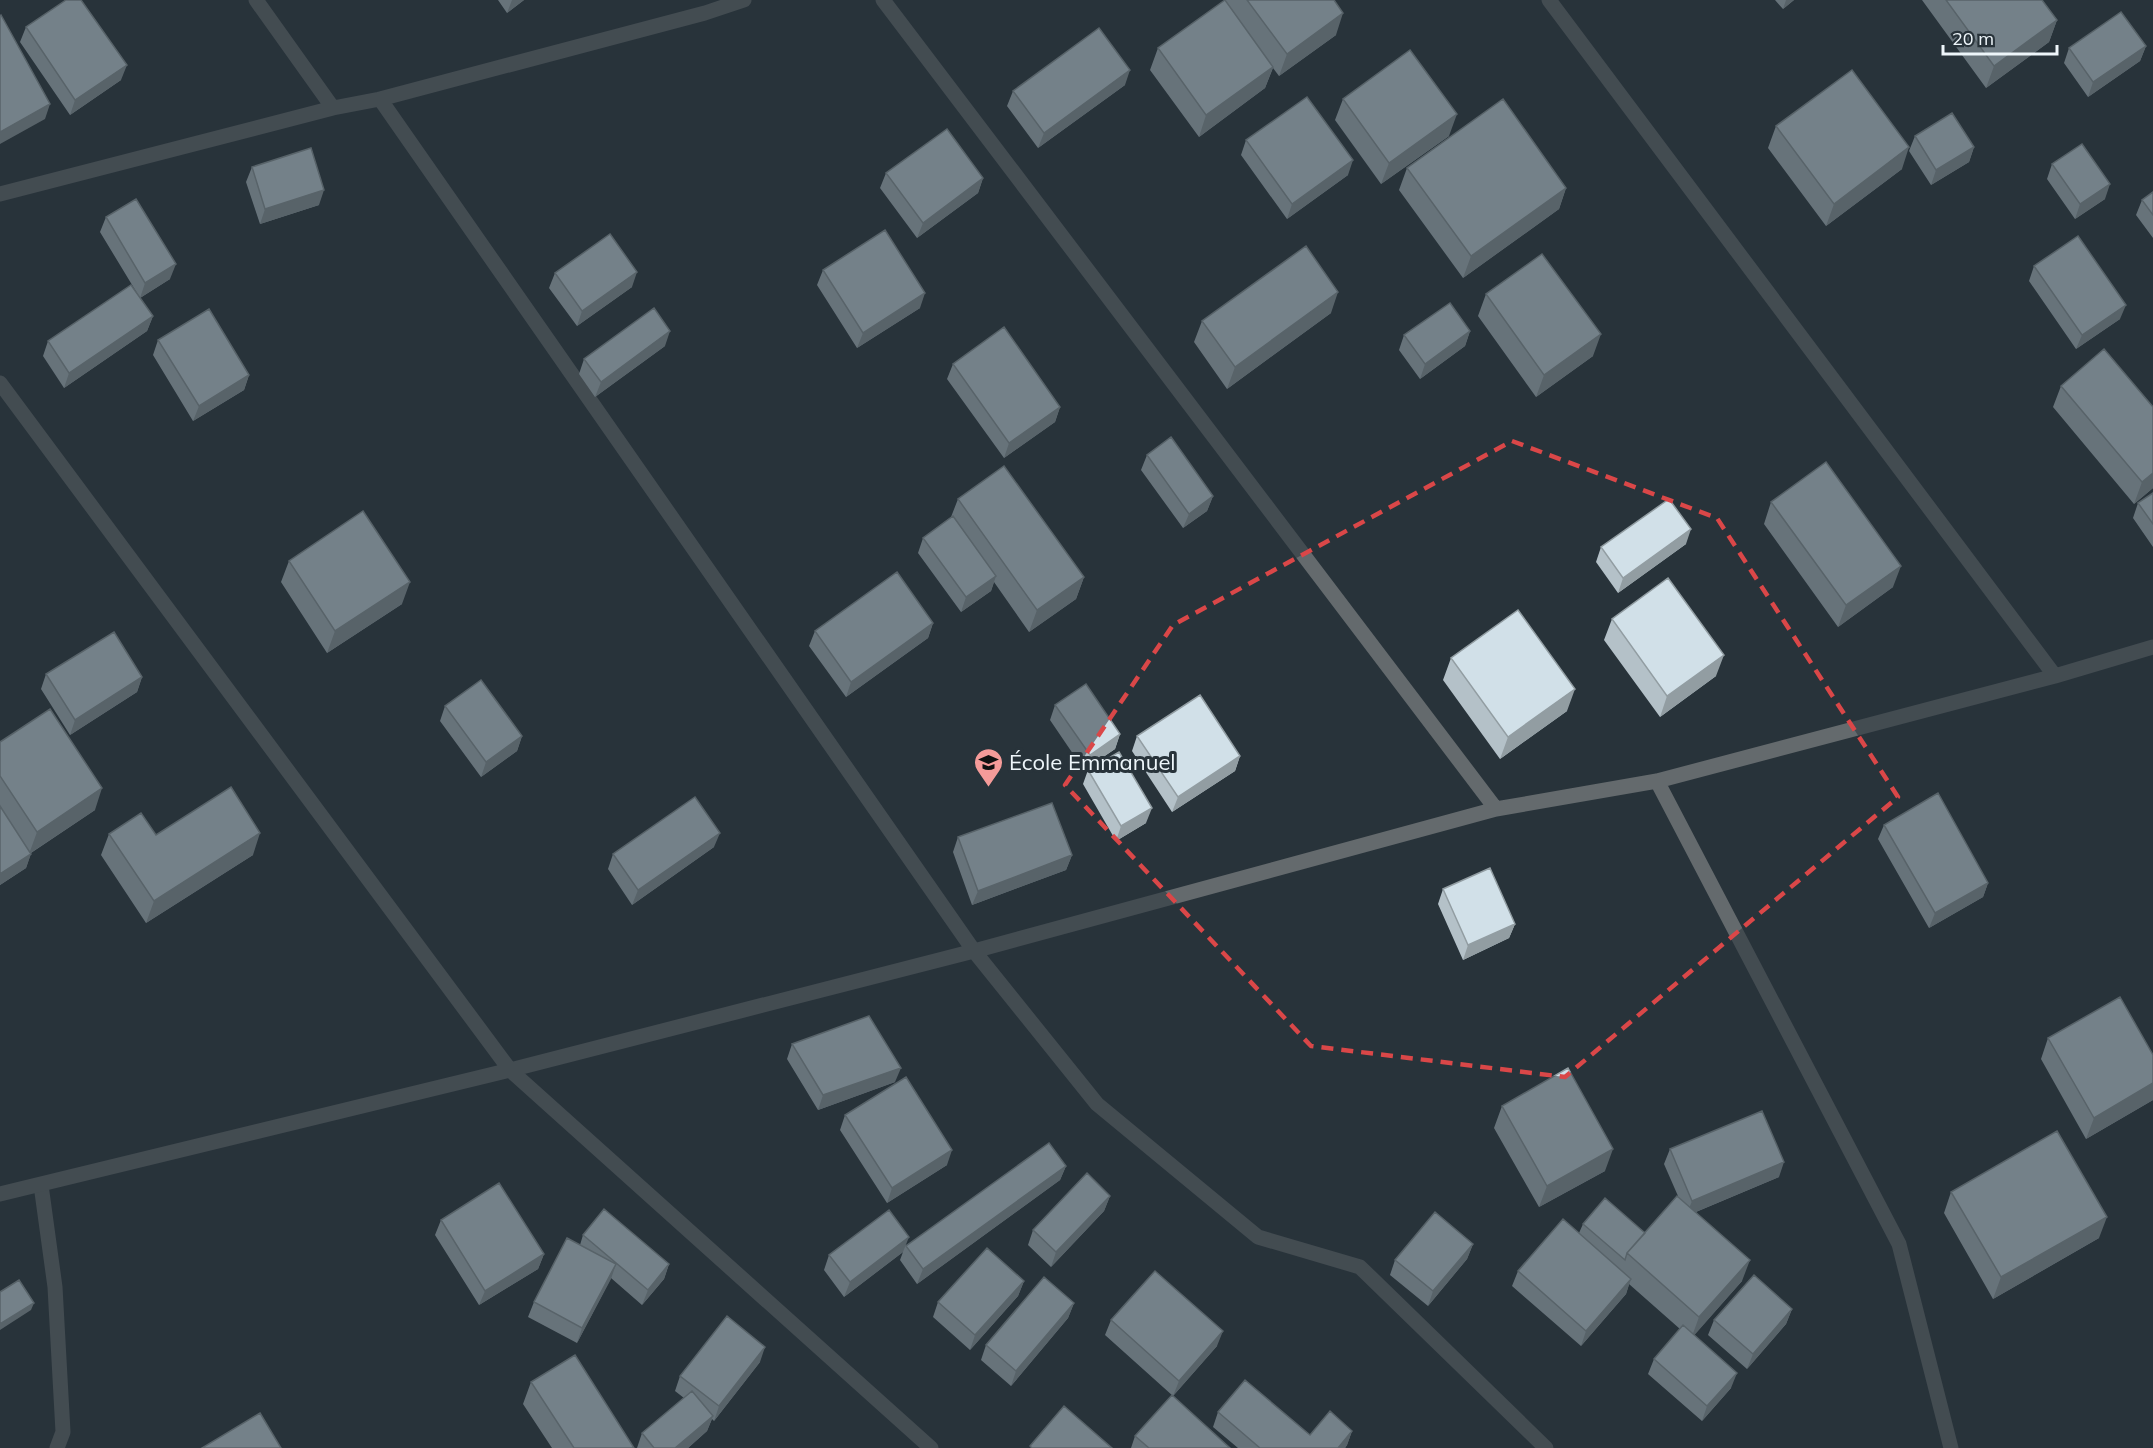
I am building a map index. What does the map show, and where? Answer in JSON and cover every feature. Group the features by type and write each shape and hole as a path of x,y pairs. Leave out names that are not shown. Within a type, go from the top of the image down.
{"street":[{"path":"256,0 333,108"},
{"path":"0,194 333,108 380,99 705,13 744,0"},
{"path":"883,0 1496,809"},
{"path":"1549,0 2055,676"},
{"path":"380,99 974,951 1097,1104 1258,1237 1360,1267 1546,1448"},
{"path":"0,383 510,1070 931,1448"},
{"path":"0,1194 510,1070 974,951 1496,809 1658,781 2055,676 2153,647"},
{"path":"1658,781 1899,1244 1951,1448"},
{"path":"41,1185 55,1287 63,1432 57,1448"}],"highlighted area":[{"path":"1512,441 1717,518 1898,797 1565,1077 1311,1046 1065,785 1173,625"}],"building":[{"path":"66,0 81,0 127,65 75,100 26,27"},
{"path":"1225,0 1273,67 1206,115 1158,48"},
{"path":"1247,0 1334,0 1343,13 1287,54"},
{"path":"1946,0 2042,0 2057,20 1994,66"},
{"path":"2121,12 2146,46 2093,82 2069,48"},
{"path":"0,16 50,104 0,132"},
{"path":"1099,28 1130,70 1044,133 1013,91"},
{"path":"1410,50 1457,114 1389,163 1343,99"},
{"path":"1852,70 1909,147 1834,204 1776,126"},
{"path":"1307,97 1353,160 1292,204 1246,140"},
{"path":"1503,99 1566,188 1471,256 1407,168"},
{"path":"1952,113 1974,147 1936,170 1915,136"},
{"path":"947,129 983,178 923,223 886,173"},
{"path":"2082,144 2110,184 2080,204 2052,164"},
{"path":"311,148 324,190 265,209 252,167"},
{"path":"2153,192 2153,215 2142,200"},
{"path":"136,199 176,264 145,283 106,217"},
{"path":"885,230 925,293 863,333 823,270"},
{"path":"610,234 637,272 582,311 555,273"},
{"path":"2078,236 2126,305 2082,335 2034,266"},
{"path":"1306,246 1338,292 1235,367 1202,321"},
{"path":"1542,254 1601,334 1544,375 1486,294"},
{"path":"131,285 153,316 69,373 48,341"},
{"path":"1450,303 1470,331 1425,364 1404,335"},
{"path":"654,308 670,331 601,382 584,359"},
{"path":"209,309 249,375 199,406 158,340"},
{"path":"1004,327 1060,407 1009,443 953,364"},
{"path":"2104,349 2153,407 2153,473 2142,482 2061,386"},
{"path":"1171,437 1213,496 1189,514 1147,455"},
{"path":"1826,462 1901,566 1846,605 1771,502"},
{"path":"1004,466 1084,577 1037,610 958,499"},
{"path":"2153,493 2153,524 2138,503"},
{"path":"1669,499 1691,529 1623,578 1601,547"},
{"path":"363,511 410,582 335,631 289,561"},
{"path":"953,516 996,576 966,597 923,538"},
{"path":"897,572 933,623 851,682 815,631"},
{"path":"1668,578 1724,655 1667,696 1612,619"},
{"path":"1518,610 1575,689 1508,737 1451,658"},
{"path":"114,632 142,677 75,720 46,674"},
{"path":"481,680 522,736 486,762 445,706"},
{"path":"1086,684 1120,734 1090,755 1055,705"},
{"path":"1200,695 1240,756 1178,797 1137,736"},
{"path":"50,709 102,788 37,832 0,776 0,742"},
{"path":"1119,752 1152,808 1121,826 1088,770"},
{"path":"231,787 260,833 154,901 109,834 141,813 156,835"},
{"path":"1938,793 1988,883 1935,913 1884,825"},
{"path":"695,797 720,833 638,890 613,854"},
{"path":"1052,803 1072,855 978,891 958,837"},
{"path":"0,806 31,854 0,874"},
{"path":"1490,868 1515,924 1468,945 1443,889"},
{"path":"2120,997 2153,1055 2153,1083 2094,1118 2048,1038"},
{"path":"869,1016 901,1068 823,1095 792,1044"},
{"path":"1568,1068 1613,1149 1547,1186 1502,1106"},
{"path":"906,1077 952,1150 892,1188 845,1115"},
{"path":"1762,1111 1784,1162 1692,1201 1670,1149"},
{"path":"2057,1131 2107,1217 2001,1277 1951,1192"},
{"path":"1049,1143 1066,1166 923,1269 906,1246"},
{"path":"1087,1173 1110,1196 1056,1252 1033,1230"},
{"path":"499,1183 544,1254 485,1291 441,1220"},
{"path":"1677,1196 1750,1260 1699,1317 1627,1253"},
{"path":"1605,1198 1645,1233 1627,1253 1625,1260 1583,1224"},
{"path":"604,1209 669,1264 648,1290 583,1235"},
{"path":"889,1210 909,1237 850,1282 829,1255"},
{"path":"1435,1212 1473,1244 1433,1291 1395,1260"},
{"path":"1563,1219 1631,1279 1586,1331 1518,1271"},
{"path":"567,1238 616,1264 582,1328 534,1302"},
{"path":"987,1248 1024,1281 975,1335 938,1302"},
{"path":"1155,1271 1223,1331 1179,1381 1111,1320"},
{"path":"1754,1275 1792,1309 1753,1354 1714,1320"},
{"path":"1044,1277 1074,1303 1016,1371 986,1345"},
{"path":"19,1280 34,1303 0,1324 0,1292"},
{"path":"727,1316 765,1347 719,1406 680,1376"},
{"path":"1683,1325 1737,1373 1707,1406 1654,1359"},
{"path":"575,1355 634,1448 574,1448 531,1382"},
{"path":"1245,1380 1310,1435 1330,1411 1352,1431 1338,1448 1260,1448 1218,1412"},
{"path":"692,1391 713,1416 675,1448 654,1448 642,1433"},
{"path":"1172,1395 1230,1448 1149,1448 1135,1436"},
{"path":"1064,1406 1112,1448 1032,1448 1030,1446"},
{"path":"260,1413 281,1448 202,1448"}],"place":[{"name":"École Emmanuel","path":"988,788"}]}
